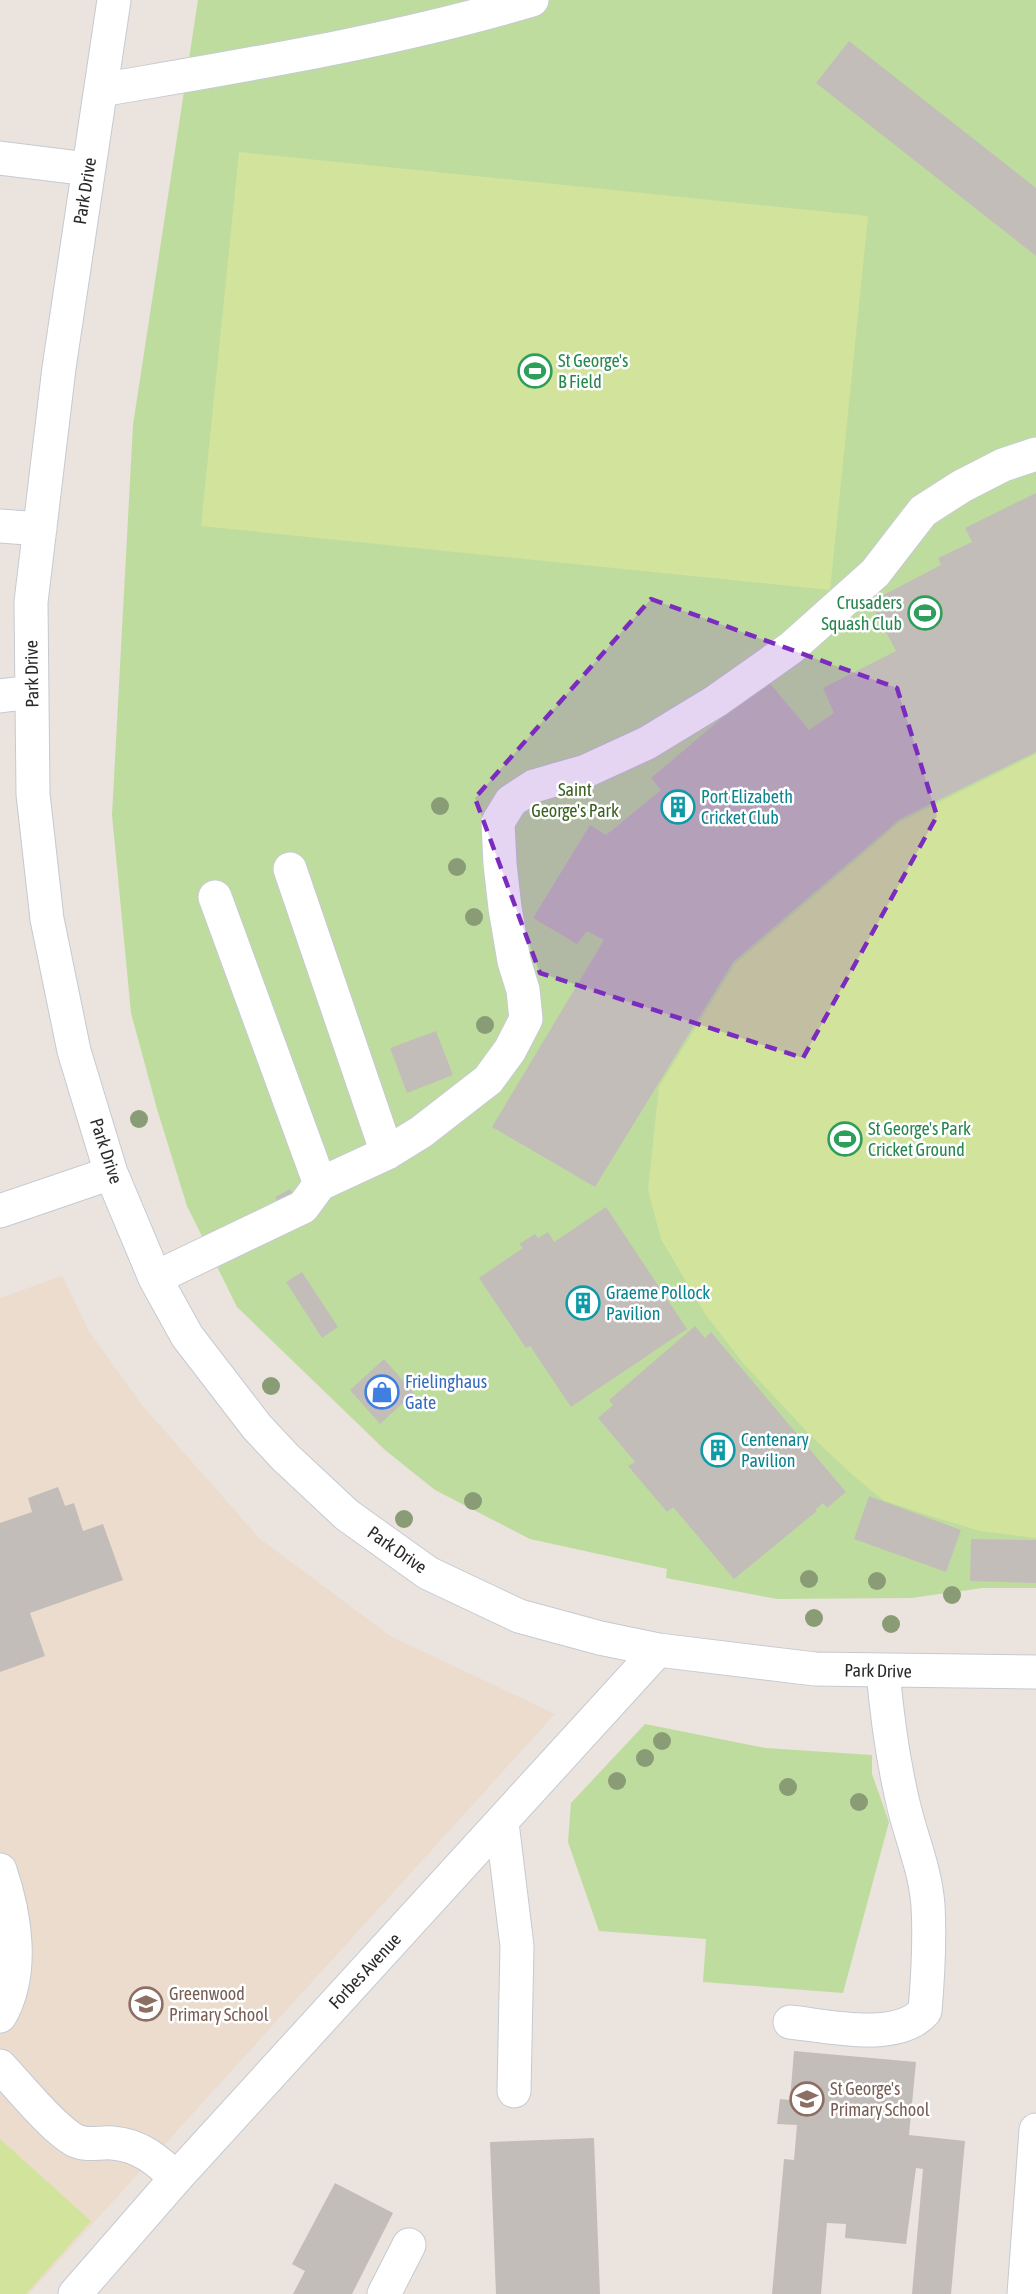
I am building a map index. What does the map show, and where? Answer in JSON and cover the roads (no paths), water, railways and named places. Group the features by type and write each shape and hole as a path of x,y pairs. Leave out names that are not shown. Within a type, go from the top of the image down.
{"street":[{"name":"Park Drive","path":"114,0 58,368 31,602 33,794 46,919 74,1051 111,1173 155,1278 187,1336 257,1427 347,1515 428,1573 519,1616 600,1638 657,1650 815,1670 1036,1672"},
{"path":"101,90 300,56 532,0"},
{"path":"0,158 88,169"},
{"path":"155,1278 303,1207 320,1184 387,1153 421,1132 488,1080 510,1050 526,1019 523,990 512,950 500,864 498,822 511,801 534,786 586,771 647,743 716,701 791,648 875,573 923,511 992,470 1036,454"},
{"path":"0,526 40,529"},
{"path":"0,696 32,693"},
{"path":"290,869 387,1153"},
{"path":"215,897 320,1184"},
{"path":"0,1211 111,1173"},
{"name":"Forbes Avenue","path":"75,2294 176,2178 502,1823 657,1650"},
{"path":"790,2022 857,2029 888,2029 909,2024 925,2011 928,1974 928,1904 917,1846 905,1812 891,1752 883,1671"},
{"path":"502,1823 517,1946 514,2091"},
{"path":"0,1870 10,1899 15,1962 8,1995 0,2016"},
{"path":"0,2066 61,2130 75,2140 87,2144 121,2145 152,2155 176,2178"},
{"path":"1024,2294 1036,2130"},
{"path":"384,2294 409,2245"}],"place":[{"name":"St George's B Field","path":"535,371"},
{"name":"Crusaders Squash Club","path":"925,613"},
{"name":"Port Elizabeth Cricket Club","path":"678,807"},
{"name":"St George's Park Cricket Ground","path":"845,1139"},
{"name":"Graeme Pollock Pavilion","path":"583,1303"},
{"name":"Frielinghaus Gate","path":"382,1392"},
{"name":"Centenary Pavilion","path":"718,1450"},
{"name":"Greenwood Primary School","path":"146,2004"},
{"name":"St George's Primary School","path":"807,2099"}],"park label":[{"name":"Saint George's Park","path":"575,800"}]}
